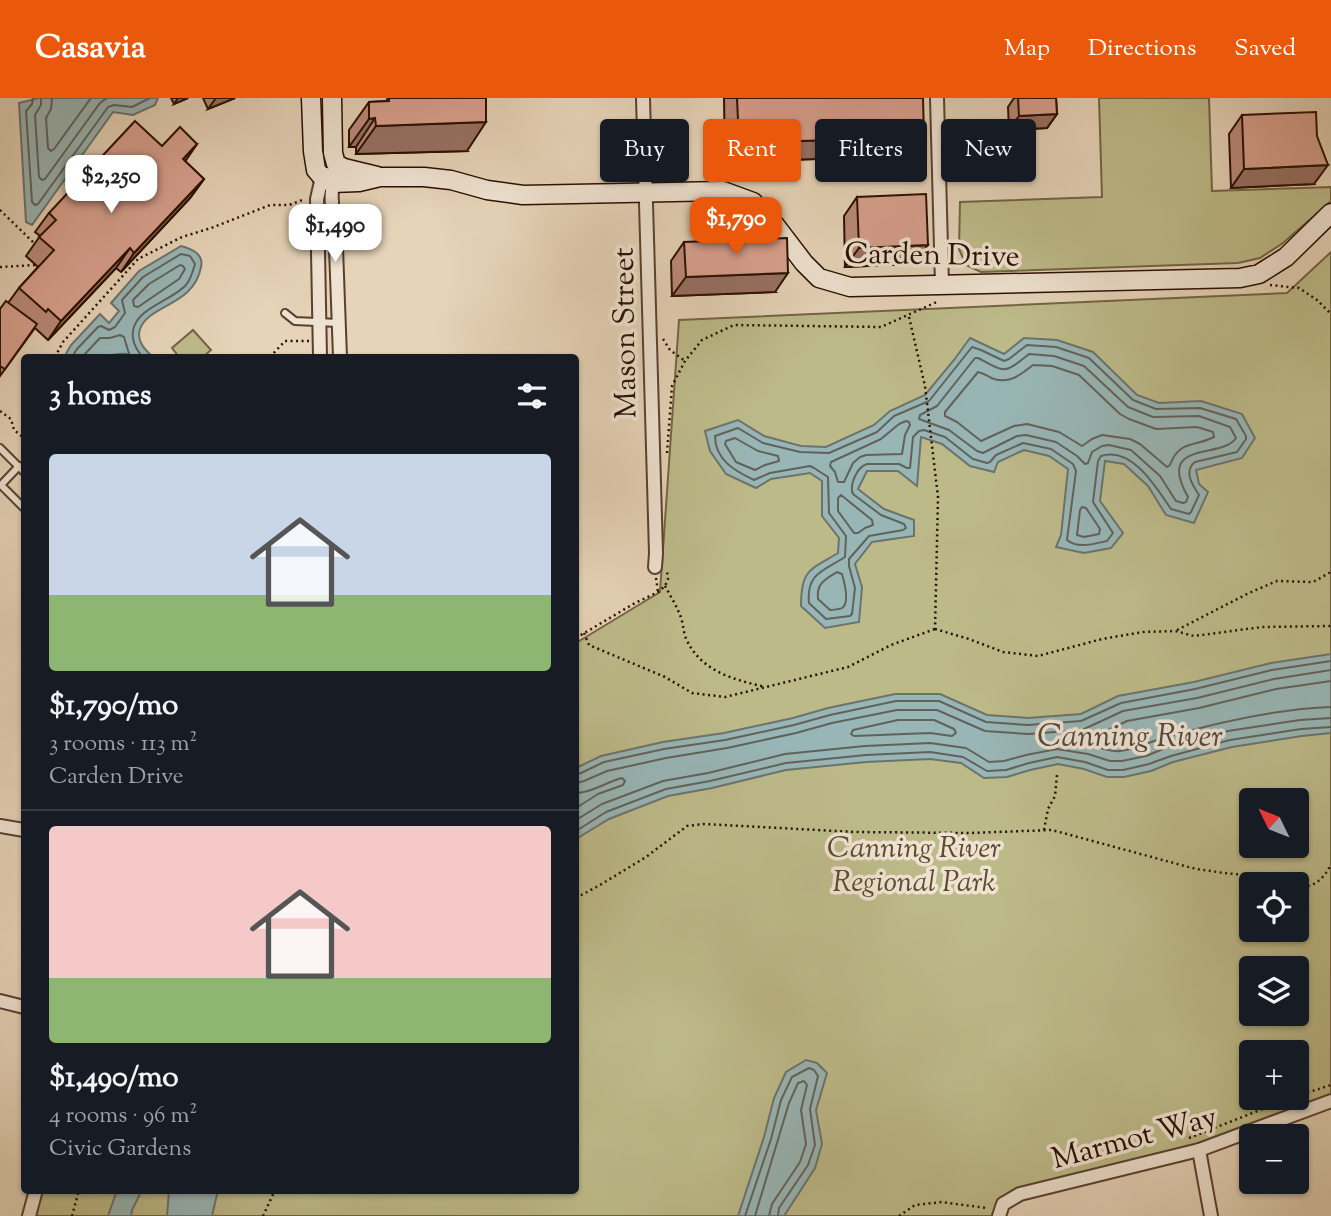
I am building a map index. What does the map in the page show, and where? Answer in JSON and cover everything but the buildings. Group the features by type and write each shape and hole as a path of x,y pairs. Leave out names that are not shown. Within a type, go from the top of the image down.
{"street":[{"path":"312,98 316,170 327,180 335,221 340,354"},
{"path":"320,354 317,199 336,164 333,153 332,98"},
{"name":"Mason Street","path":"643,98 656,553 661,567"},
{"path":"937,98 945,291"},
{"name":"Carden Drive","path":"336,164 380,177"},
{"name":"Carden Drive","path":"327,180 359,182 380,177 424,177 523,195 723,191 753,202 820,278 850,287 945,291 1240,278 1259,274 1286,257 1331,213"},
{"path":"0,826 21,830"},
{"path":"0,1001 21,1006"},
{"name":"Marmot Way","path":"999,1216 1003,1204 1020,1194 1199,1150 1331,1101"},
{"path":"1199,1150 1211,1216"},
{"path":"29,1216 35,1194"}],"lane":[{"path":"285,313 295,321 338,323"},
{"path":"0,448 21,468"},
{"path":"21,470 1,485 21,505"}],"path":[{"path":"57,354 63,342 138,259 182,237 270,205 289,205 307,198"},
{"path":"0,210 36,245"},
{"path":"0,267 36,265"},
{"path":"1265,285 1299,288 1331,314"},
{"path":"667,452 673,386 685,361 702,340 734,325 881,327 909,315 945,291"},
{"path":"909,315 925,386 938,497 935,629"},
{"path":"650,329 659,330 670,350 685,361"},
{"path":"278,348 280,354"},
{"path":"0,411 11,419 14,430 21,436"},
{"path":"579,636 658,592 668,579 661,567"},
{"path":"1175,631 1277,581 1313,582 1331,572"},
{"path":"665,586 680,616 686,637 698,657 717,673 768,688"},
{"path":"584,633 589,645 665,677 692,693 725,697 848,667 891,645 935,629 1003,652 1038,656 1102,639 1143,632 1175,631 1194,636 1262,627 1331,626"},
{"path":"1044,830 1048,809 1055,796 1057,775"},
{"path":"579,896 646,856 687,826 704,824 868,832 1052,830 1196,869 1239,874"},
{"path":"1309,885 1318,882 1331,864"},
{"path":"1309,1092 1331,1084"},
{"path":"72,1216 78,1194"},
{"path":"263,1216 273,1194"},
{"path":"899,1216 915,1205 929,1203 942,1202 986,1208"}],"green space":[{"path":"1099,98 1209,98 1212,191 1331,187 1331,201 1283,243 1260,258 1238,263 981,272 966,265 959,249 960,202 1102,197"},
{"name":"Canning River Regional Park","path":"1331,252 1331,1105 1267,1124 1239,1124 1239,1132 997,1204 998,1216 34,1216 40,1194 579,1194 579,641 660,592 679,320 1287,293"},
{"path":"193,330 211,350 206,354 177,354 172,348"}],"water":[{"path":"39,98 158,98 155,105 133,115 113,112 32,225 26,222 19,103"},
{"path":"181,246 193,251 201,259 197,280 190,290 152,314 140,329 140,341 150,354 66,354 100,314 109,323 119,311 111,303 139,271"},
{"path":"970,338 1004,354 1024,338 1057,340 1093,352 1137,395 1159,403 1201,401 1242,414 1255,438 1242,458 1196,470 1199,484 1208,492 1194,523 1166,515 1148,486 1124,464 1105,461 1100,501 1123,533 1111,548 1084,553 1056,547 1061,535 1068,469 1049,456 1024,450 998,462 994,472 970,466 942,444 921,437 917,486 898,471 867,471 858,489 884,509 914,520 914,536 872,542 855,564 862,587 859,622 825,628 801,606 805,577 814,567 838,553 839,538 822,516 822,481 810,473 771,479 756,488 726,474 710,451 705,431 738,420 764,436 801,446 826,447 874,425 890,411 925,395"},
{"name":"Canning River","path":"1331,654 1331,733 1232,747 1124,777 1107,777 1058,764 1007,777 984,778 961,763 930,759 786,770 668,796 609,819 579,837 579,767 601,756 663,742 724,733 895,694 940,694 987,715 1028,718 1081,714 1118,696 1194,682 1271,663"},
{"path":"806,1060 817,1063 827,1073 816,1110 822,1144 815,1168 784,1216 738,1216 774,1098 786,1072"},
{"path":"116,1194 140,1194 131,1216 108,1216"},
{"path":"169,1194 217,1194 212,1216 167,1216"}]}
